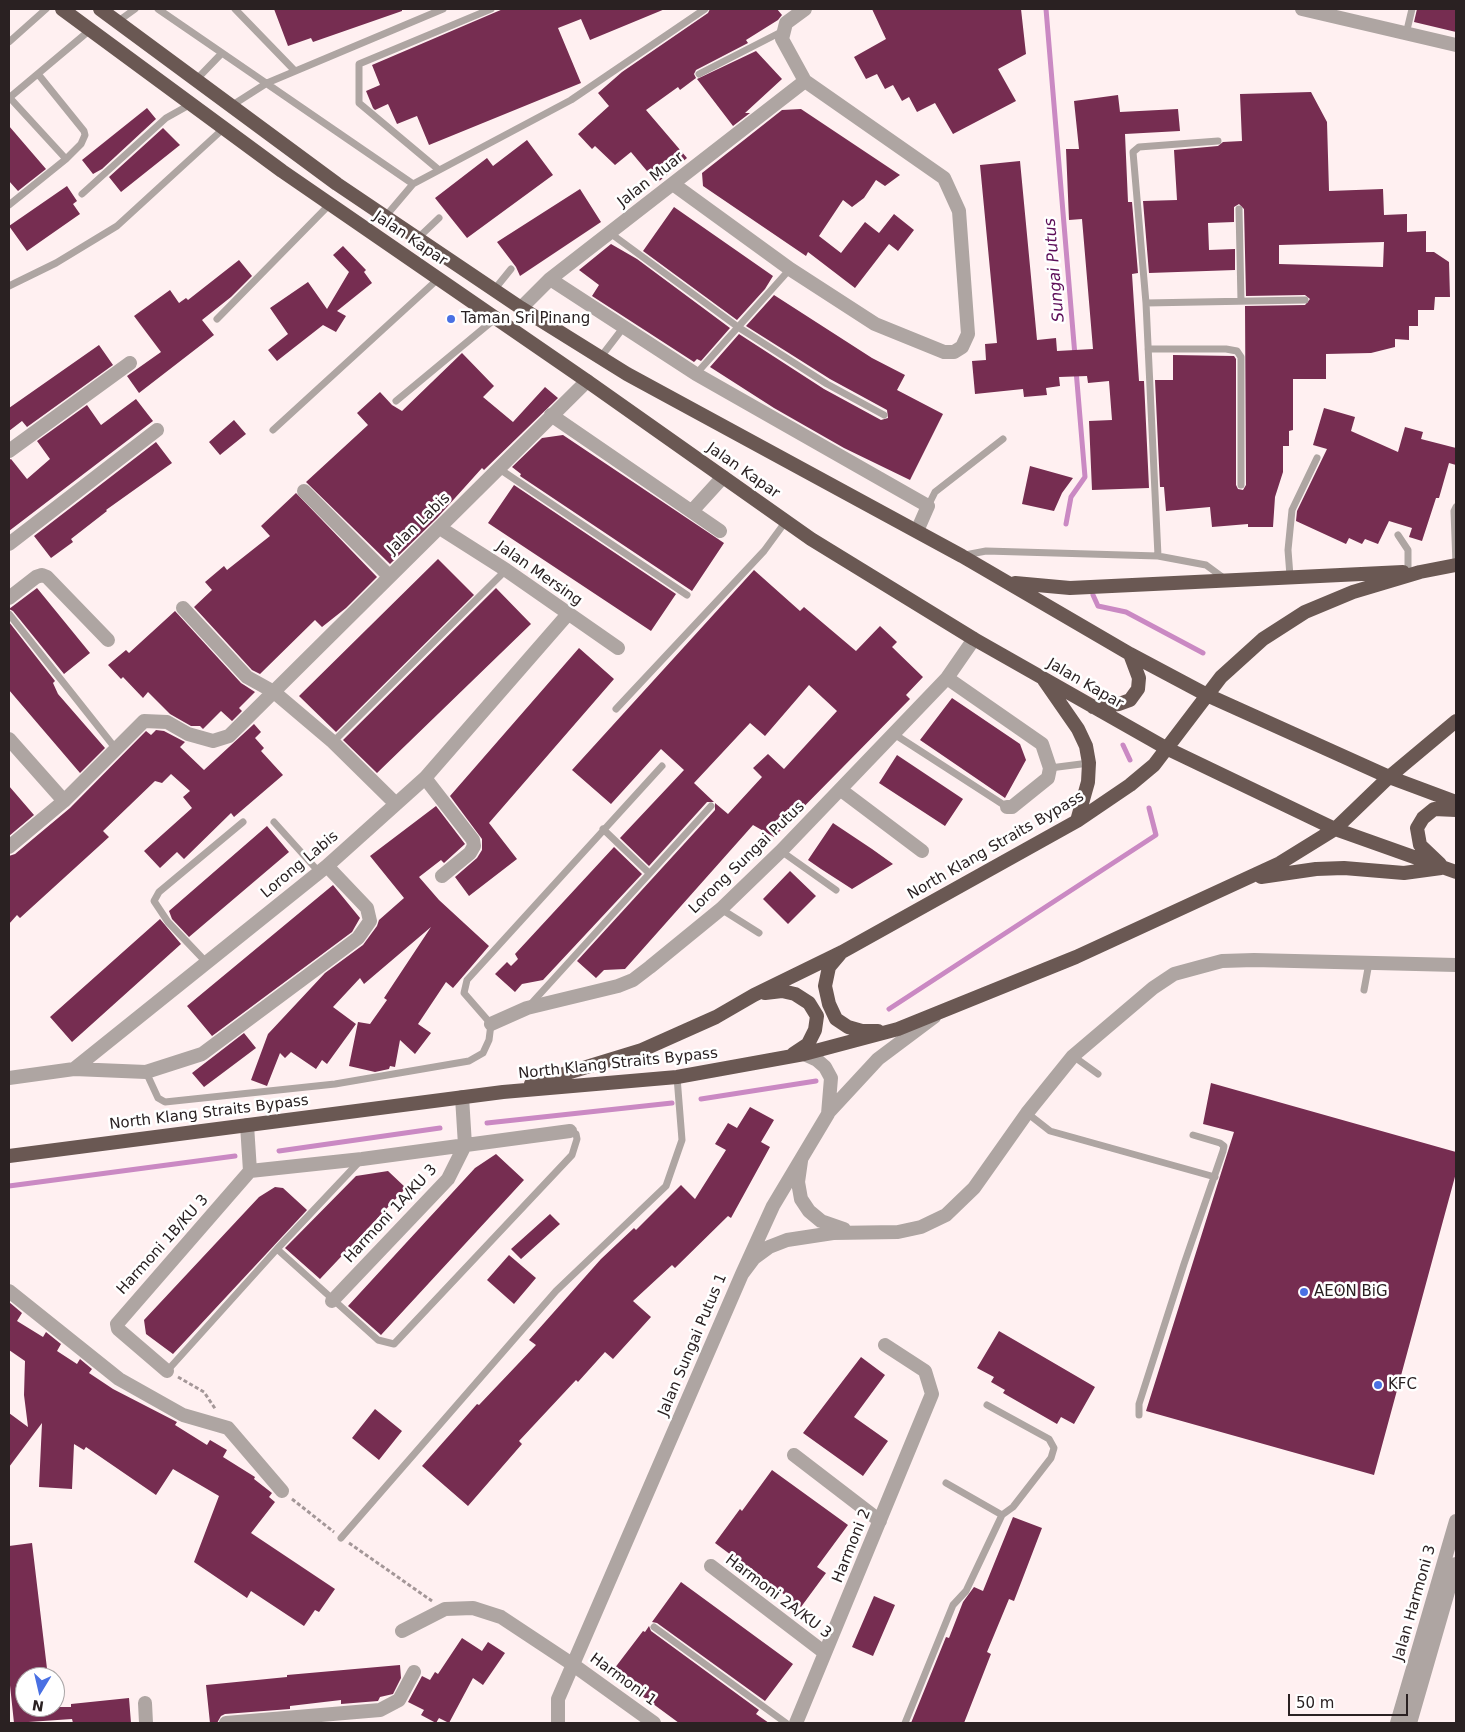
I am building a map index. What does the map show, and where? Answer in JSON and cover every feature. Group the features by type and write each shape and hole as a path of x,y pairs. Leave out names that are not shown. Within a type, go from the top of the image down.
{"highway":[{"name":"Jalan Kapar","path":"62,9 223,129 786,521 974,639 1166,748 1335,829 1450,870"},
{"name":"Jalan Kapar","path":"100,9 195,81 385,217 521,308 600,358 1009,582 1130,654 1207,695 1390,777 1456,802"},
{"name":"North Klang Straits Bypass","path":"503,1092 642,1050 716,1017 754,995 842,952 1077,821 1130,785 1154,764 1221,677 1263,639 1305,612 1353,592 1414,572 1456,564"},
{"path":"1009,582 1070,588 1290,576 1414,572"},
{"path":"1094,707 1119,704 1130,700 1138,689 1139,678 1130,654"},
{"path":"1042,678 1078,729 1086,746 1089,762 1088,782 1077,821"},
{"name":"North Klang Straits Bypass","path":"9,1156 503,1092 677,1077 804,1054 898,1029 1076,957 1248,880 1335,829 1390,777 1456,721"},
{"path":"1450,870 1420,845 1417,828 1423,818 1434,809 1456,810"},
{"path":"1248,880 1316,869 1344,868 1404,874 1450,870"},
{"path":"842,952 830,967 825,986 829,1004 836,1019 862,1032 898,1029"},
{"path":"754,995 782,991 795,994 809,1003 816,1016 814,1030 808,1044 790,1056"}],"street":[{"path":"672,184 790,269 875,324 944,352 954,352 962,346 968,334 959,211 944,178 805,81 782,39 786,23 805,9"},
{"path":"1302,9 1456,45"},
{"name":"Jalan Muar","path":"521,308 550,279 805,81"},
{"path":"550,279 696,374 928,506 917,531"},
{"path":"9,451 130,363"},
{"name":"Jalan Labis","path":"9,847 64,801 144,721 167,722 188,734 212,741 229,736 389,576 440,528 551,414 587,381"},
{"path":"551,414 720,531"},
{"path":"9,544 157,430"},
{"path":"692,511 723,477"},
{"path":"304,491 389,576"},
{"name":"Jalan Mersing","path":"440,528 506,570 618,648"},
{"path":"9,598 36,577 42,575 47,577 108,640"},
{"path":"183,608 247,677 274,692 333,742 396,804"},
{"name":"Lorong Labis","path":"74,1069 323,869 425,778 568,614"},
{"name":"Lorong Sungai Putus","path":"491,1024 527,1008 633,980 721,909 781,851 947,678 974,639"},
{"path":"947,678 1042,744 1050,768 1048,778 1012,807 1008,808"},
{"path":"9,739 64,801"},
{"path":"425,778 473,840 474,846 470,853 442,876"},
{"path":"841,790 922,851"},
{"path":"9,1078 74,1069 146,1072 202,1054 358,938 370,921 367,908 323,869"},
{"path":"742,1274 754,1258 769,1247 788,1240 825,1234 898,1232 921,1227 946,1215 974,1188 1027,1113 1073,1056 1152,988 1174,974 1222,962 1254,960 1456,965"},
{"path":"828,1114 878,1059 938,1013"},
{"name":"Jalan Sungai Putus 1","path":"558,1723 558,1699 572,1664 742,1274 773,1206 803,1152 828,1114 831,1090 830,1078 825,1067 817,1060 804,1054"},
{"path":"462,1097 465,1145"},
{"path":"247,1125 250,1171 362,1159 570,1132"},
{"name":"Harmoni 1A/KU 3","path":"332,1301 448,1179 465,1145"},
{"path":"803,1152 798,1182 801,1199 809,1211 821,1221 836,1228 867,1234"},
{"name":"Harmoni 1B/KU 3","path":"167,1371 118,1329 117,1324 250,1171"},
{"path":"9,1291 119,1378 183,1414 228,1428 282,1491"},
{"name":"Harmoni 2","path":"796,1723 932,1394 925,1371 885,1345"},
{"path":"794,1454 880,1521"},
{"name":"Jalan Harmoni 3","path":"1410,1723 1423,1655 1456,1521"},
{"name":"Jalan Harmoni 3","path":"1397,1723 1456,1564"},
{"name":"Harmoni 2A/KU 3","path":"711,1566 825,1653"},
{"name":"Harmoni 1","path":"445,1609 473,1608 501,1617 572,1664 654,1723"},
{"path":"402,1631 445,1609"},
{"path":"226,1723 380,1710 399,1700 414,1672"},
{"path":"145,1703 146,1723"}],"lane":[{"path":"9,42 46,9"},
{"path":"117,22 135,9"},
{"path":"158,9 413,184"},
{"path":"235,9 294,71"},
{"path":"231,106 267,83 443,9"},
{"path":"439,170 359,103 359,64 491,9"},
{"path":"385,217 413,184 571,100 706,9"},
{"path":"1406,34 1412,9"},
{"path":"66,159 9,98 90,30"},
{"path":"699,74 783,31"},
{"path":"195,81 222,53"},
{"path":"9,205 66,159 81,144 84,131 38,74"},
{"path":"82,194 166,118 191,104"},
{"path":"9,286 56,263 117,226 223,129"},
{"path":"1158,556 1146,303 1133,152 1139,147 1218,141"},
{"path":"217,319 330,204"},
{"path":"1238,209 1241,301"},
{"path":"417,239 439,218"},
{"path":"610,233 738,327 827,384 884,415"},
{"path":"494,290 511,269"},
{"path":"696,374 790,269"},
{"path":"273,430 439,278"},
{"path":"1146,303 1305,300"},
{"path":"396,401 496,318"},
{"path":"600,358 623,328"},
{"path":"1148,349 1226,348 1237,351 1241,357 1241,485"},
{"path":"928,506 935,492 1003,439"},
{"path":"1290,576 1288,550 1292,510 1317,458"},
{"path":"498,468 687,595"},
{"path":"1456,507 1454,511 1456,564"},
{"path":"616,709 764,551 786,521"},
{"path":"1398,535 1408,550 1414,572"},
{"path":"962,556 986,551 1158,556 1206,564 1226,580"},
{"path":"333,742 506,570"},
{"path":"9,614 116,749"},
{"path":"894,734 1008,808"},
{"path":"1050,768 1089,762"},
{"path":"146,1072 158,1098 164,1102 335,1084 469,1060 483,1053 489,1040 491,1024 464,993 467,980 662,766"},
{"path":"527,1008 711,806"},
{"path":"206,962 168,922 154,901 159,892 243,822"},
{"path":"274,822 323,869"},
{"path":"603,829 649,873"},
{"path":"781,851 836,890"},
{"path":"721,909 759,933"},
{"path":"1364,990 1369,963"},
{"path":"1073,1056 1098,1074"},
{"path":"341,1538 556,1291 666,1186 682,1140 677,1077"},
{"path":"1027,1113 1050,1131 1215,1177"},
{"path":"277,1248 332,1301 378,1340 394,1344 572,1154 577,1139 576,1134 570,1132"},
{"path":"1139,1415 1139,1404 1224,1146 1220,1143 1192,1135"},
{"path":"167,1371 277,1248 362,1159"},
{"path":"905,1723 953,1604 966,1591 1002,1515 1013,1507 1024,1493 1051,1458 1054,1448 1049,1439 987,1405"},
{"path":"946,1483 1002,1515"},
{"path":"654,1627 786,1723"}],"path":[{"path":"167,1371 204,1392 228,1428"},
{"path":"282,1491 341,1538 445,1609"}],"building":[{"path":"274,9 402,9 402,11 313,42 311,38 288,46"},
{"path":"503,9 665,9 590,40 581,19 558,28 581,83 429,145 417,116 397,124 388,104 375,110 373,108 366,91 380,85 372,65"},
{"path":"710,9 777,9 782,15 778,20 746,40 748,43 696,70 694,74 696,78 680,90 678,87 646,110 687,158 657,183 631,152 615,165 595,146 592,149 578,134 609,106 598,93 622,72 708,13"},
{"path":"872,9 1021,9 1026,54 998,69 1016,101 953,134 935,103 917,112 909,97 902,101 893,85 885,89 877,74 866,79 854,57 886,39"},
{"path":"1417,9 1456,9 1456,32 1414,22"},
{"path":"756,51 782,79 745,113 750,113 733,126 697,79"},
{"path":"1311,92 1327,122 1329,191 1383,189 1384,215 1407,214 1407,232 1426,231 1426,252 1434,252 1449,262 1450,297 1435,297 1434,310 1418,310 1418,326 1409,326 1409,340 1395,339 1395,347 1371,353 1326,354 1326,379 1293,379 1293,430 1289,431 1289,446 1283,446 1283,472 1275,497 1273,527 1248,527 1248,524 1212,527 1210,507 1166,511 1164,487 1160,487 1155,380 1173,380 1173,355 1234,356 1236,359 1236,485 1238,489 1243,490 1246,485 1245,306 1305,305 1310,299 1305,295 1246,296 1244,209 1239,204 1234,207 1234,222 1208,223 1209,250 1235,249 1235,270 1149,273 1143,201 1177,200 1174,150 1218,146 1223,142 1242,141 1240,94","holes":["1384,242 1383,267 1279,264 1279,245"]},
{"path":"1118,95 1120,112 1178,109 1180,131 1125,134 1128,202 1132,202 1138,273 1132,274 1139,381 1144,381 1149,488 1092,490 1089,421 1112,420 1109,381 1088,383 1087,376 1059,377 1060,386 1046,388 1047,395 1024,397 1023,389 975,394 972,361 986,360 985,344 997,343 980,165 1020,161 1037,340 1056,338 1057,351 1093,349 1082,219 1069,220 1066,149 1079,149 1074,101"},
{"path":"147,108 156,119 102,169 93,174 82,160"},
{"path":"801,109 900,175 885,186 876,180 864,198 852,207 843,200 819,236 841,253 865,222 879,233 894,214 914,230 898,251 889,244 855,288 808,252 806,256 703,186 702,173 782,110"},
{"path":"9,126 46,169 18,191 9,181"},
{"path":"163,128 180,145 121,192 109,177"},
{"path":"527,140 553,175 467,238 435,198 487,158 493,166"},
{"path":"67,186 77,201 73,204 80,214 27,251 9,226"},
{"path":"580,189 601,222 520,276 516,267 497,242"},
{"path":"674,207 773,276 765,289 737,320 643,251"},
{"path":"611,244 637,259 730,328 701,361 697,359 694,362 592,296 599,285 579,270"},
{"path":"343,246 366,270 364,272 372,283 337,311 346,316 336,332 323,325 277,361 268,350 288,334 270,308 308,282 327,309 349,272 333,255"},
{"path":"239,260 252,276 231,297 202,320 214,335 139,393 127,376 161,352 134,316 170,290 179,303 186,298 188,300"},
{"path":"774,295 872,358 905,375 897,390 943,414 910,480 844,448 774,408 710,367 739,334 824,389 881,420 888,418 887,410 830,379 746,326"},
{"path":"99,345 113,365 27,427 22,421 9,431 9,408"},
{"path":"462,353 494,386 483,397 513,422 545,387 558,398 484,470 482,468 437,518 390,564 306,482 368,425 357,413 380,392 392,405 402,411"},
{"path":"136,399 153,421 9,531 9,460 11,459 27,479 50,459 37,441 87,405 101,425"},
{"path":"1324,408 1355,417 1351,431 1398,452 1405,427 1423,432 1421,439 1456,448 1456,465 1449,463 1439,498 1436,498 1422,541 1409,537 1412,528 1389,521 1378,544 1365,539 1362,544 1349,538 1346,544 1296,521 1297,511 1327,449 1313,445"},
{"path":"234,420 246,434 220,455 209,442"},
{"path":"563,435 724,543 692,591 520,476 521,474 512,467 542,438"},
{"path":"156,442 172,463 106,510 71,539 73,542 51,558 34,536"},
{"path":"1030,466 1073,478 1062,493 1054,511 1022,504"},
{"path":"514,485 676,594 651,631 488,523"},
{"path":"296,493 377,577 346,608 322,627 315,620 260,674 252,670 194,607 212,590 205,582 224,566 227,570 270,536 261,526"},
{"path":"438,559 474,595 336,732 299,696"},
{"path":"754,570 800,611 804,607 856,651 880,626 897,642 892,647 923,677 906,695 910,699 774,837 753,825 625,969 604,970 596,978 577,961 715,810 715,803 728,814 762,777 753,768 768,754 784,769 837,711 809,685 765,736 750,723 694,783 714,802 707,802 649,866 620,838 684,770 661,749 611,804 572,770"},
{"path":"37,588 90,653 64,674 13,611 9,609"},
{"path":"496,588 531,624 377,773 343,740"},
{"path":"175,611 241,683 255,692 239,708 242,711 232,721 221,711 203,729 200,726 191,726 170,714 148,692 143,698 123,677 121,679 108,665 126,650 129,653"},
{"path":"9,622 55,681 53,683 58,694 105,748 80,773 9,690"},
{"path":"579,648 614,679 489,823 517,859 469,896 455,877 477,858 482,850 482,839 450,796"},
{"path":"952,698 1020,744 1026,760 1005,798 920,740"},
{"path":"254,724 261,732 255,738 264,748 261,751 283,775 234,817 231,813 184,859 177,852 160,868 144,851 192,808 183,797 190,791 171,774 162,783 155,781 103,831 109,837 20,918 17,915 9,924 9,856 15,854 70,808 146,731 151,735 156,730 164,731 185,742 180,747 204,770"},
{"path":"897,755 963,799 945,826 879,783"},
{"path":"9,786 34,815 9,836"},
{"path":"436,806 465,844 444,863 441,860 419,877 439,900 489,946 453,988 446,982 418,1024 431,1033 415,1054 400,1040 395,1067 390,1066 389,1069 375,1072 349,1066 358,1022 370,1024 387,1000 384,998 431,927 364,984 360,978 333,1007 356,1024 327,1064 322,1060 316,1069 291,1052 285,1058 280,1053 267,1086 251,1080 268,1034 325,973 363,945 377,926 379,920 404,898 370,856"},
{"path":"833,823 893,864 852,889 821,869 808,860"},
{"path":"267,826 289,852 189,937 172,919 169,911"},
{"path":"614,847 642,874 543,980 522,984 515,992 495,974 507,962 511,966 518,959 515,954"},
{"path":"790,871 816,896 788,924 763,899"},
{"path":"333,885 360,918 352,932 212,1036 187,1006"},
{"path":"160,919 181,944 72,1042 50,1017"},
{"path":"244,1033 256,1048 204,1087 192,1073"},
{"name":"AEON BiG","path":"1211,1083 1456,1152 1456,1173 1374,1475 1146,1411 1234,1132 1203,1124"},
{"path":"750,1107 774,1120 761,1142 770,1147 731,1218 728,1216 675,1268 672,1265 633,1301 651,1317 613,1359 605,1352 578,1382 576,1380 519,1441 522,1444 468,1506 422,1466 477,1404 479,1405 536,1345 529,1340 601,1259 634,1228 636,1230 681,1185 695,1199 726,1150 715,1144 728,1123 737,1128"},
{"path":"496,1154 524,1180 381,1335 348,1306 475,1168"},
{"path":"388,1171 406,1188 320,1279 285,1248 356,1176"},
{"path":"275,1187 283,1188 307,1210 173,1354 146,1334 144,1320 259,1197"},
{"path":"550,1214 560,1224 521,1259 511,1249"},
{"path":"509,1255 536,1278 514,1304 487,1280"},
{"path":"9,1302 22,1313 17,1321 43,1337 46,1332 61,1344 57,1351 77,1364 80,1359 92,1369 89,1373 113,1389 177,1422 175,1425 207,1445 210,1440 227,1450 223,1457 255,1477 254,1479 272,1493 269,1497 275,1502 251,1533 335,1589 319,1612 315,1610 304,1626 251,1591 247,1598 194,1562 219,1496 173,1469 156,1495 86,1447 84,1450 74,1444 72,1489 39,1487 42,1423 9,1467 9,1413 28,1427 24,1395 25,1361 9,1350"},
{"path":"999,1331 1095,1387 1074,1424 1061,1417 1057,1424 1003,1393 1005,1390 991,1382 994,1377 977,1368"},
{"path":"861,1357 885,1375 854,1417 888,1441 863,1476 803,1433"},
{"path":"375,1409 402,1431 379,1460 352,1438"},
{"path":"772,1470 848,1525 817,1567 826,1573 801,1607 715,1543 740,1509 742,1511"},
{"path":"1013,1517 1042,1528 1014,1601 1009,1599 987,1652 991,1654 964,1723 911,1723 946,1637 949,1638 963,1602 974,1587 983,1591"},
{"path":"32,1543 47,1667 15,1667 15,1717 65,1717 65,1707 71,1707 71,1704 129,1698 131,1723 73,1723 72,1719 14,1723 9,1676 9,1546"},
{"path":"681,1582 793,1664 765,1701 657,1623 652,1622"},
{"path":"874,1596 895,1605 873,1656 852,1647"},
{"path":"649,1626 651,1631 759,1710 756,1714 769,1723 679,1723 611,1673 643,1631 645,1632"},
{"path":"462,1638 482,1651 488,1642 505,1653 483,1685 473,1678 449,1723 439,1718 436,1723 421,1715 424,1710 408,1702 422,1676 430,1680 435,1672 438,1674"},
{"path":"400,1665 401,1678 393,1694 380,1697 378,1701 341,1704 341,1700 290,1706 290,1709 225,1714 221,1716 217,1723 210,1723 206,1685 287,1677 287,1675"}],"waterway":[{"name":"Sungai Putus","path":"1046,9 1075,356"},
{"name":"Sungai Putus","path":"1066,524 1071,497 1085,477 1076,370"},
{"path":"1093,595 1098,606 1126,612 1203,653"},
{"path":"1123,745 1130,760"},
{"path":"889,1009 1156,835 1149,808"},
{"path":"701,1099 816,1081"},
{"path":"487,1123 672,1103"},
{"path":"279,1151 440,1128"},
{"path":"9,1186 235,1156"}],"place":[{"name":"Taman Sri Pinang","path":"451,319"},
{"name":"AEON BiG","path":"1304,1292"},
{"name":"KFC","path":"1378,1385"}]}
